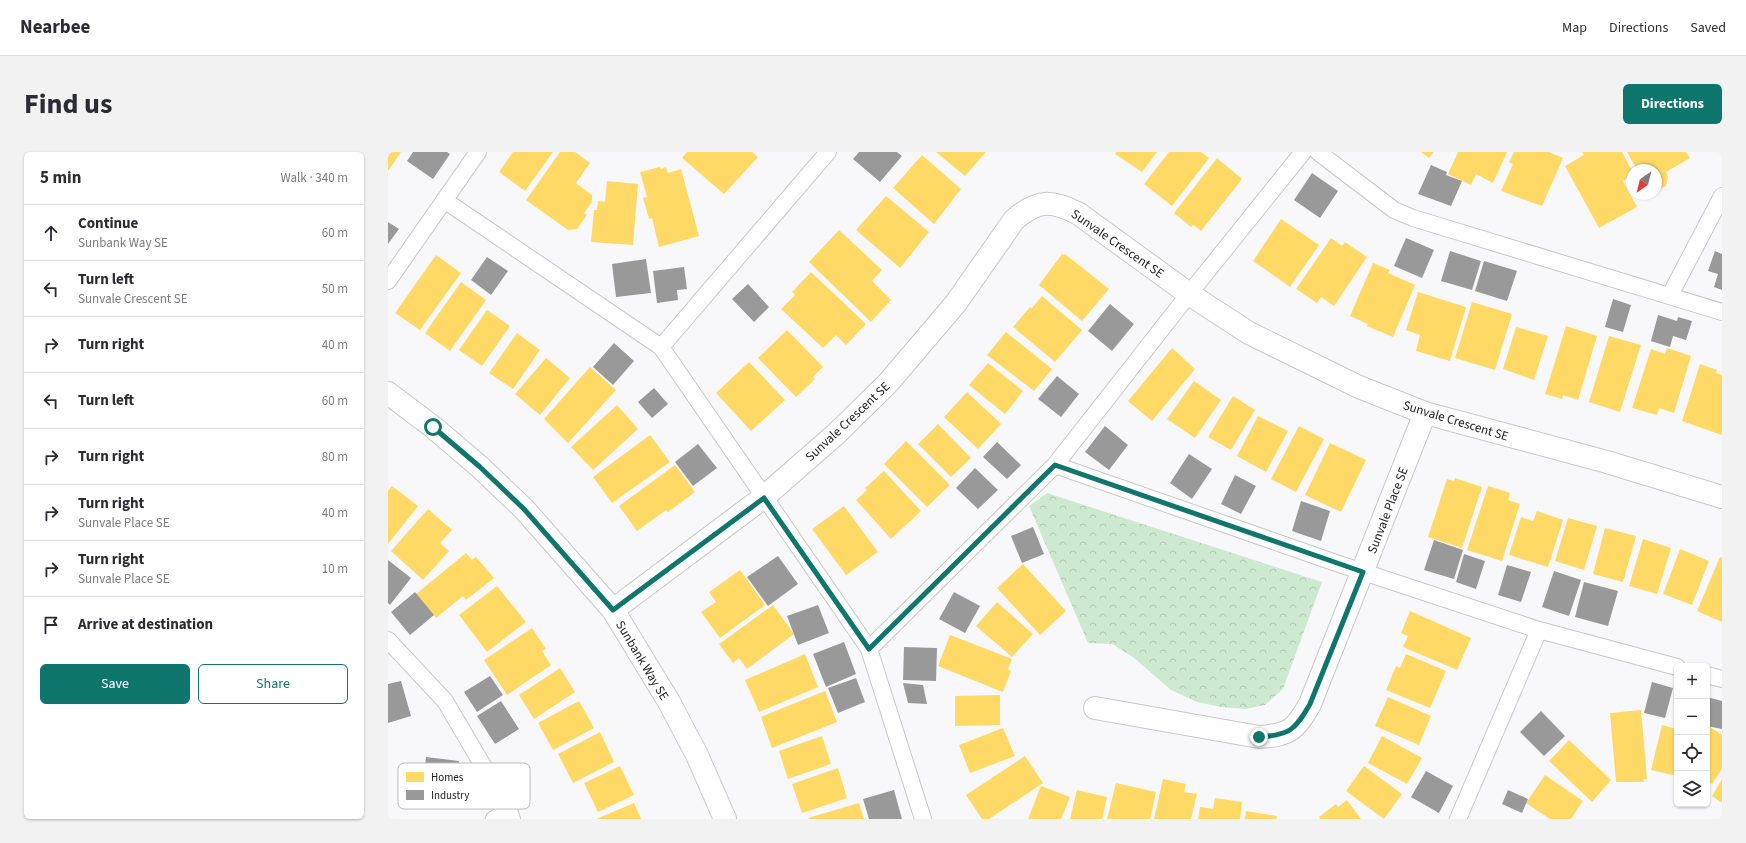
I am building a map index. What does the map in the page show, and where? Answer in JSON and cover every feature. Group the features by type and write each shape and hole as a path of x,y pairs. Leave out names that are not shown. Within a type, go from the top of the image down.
{"street":[{"name":"Sunvale Crescent SE","path":"613,610 764,498 836,434 888,384 956,303 1014,220 1027,209 1042,203 1061,204 1079,214 1189,294 1249,333 1359,387 1425,413 1607,462 1722,497"},
{"name":"Sunbank Way SE","path":"388,394 433,427 480,467 524,509 613,610 669,702 698,756 725,819"},
{"name":"Sunvale Place SE","path":"1095,708 1259,737 1276,736 1290,731 1301,720 1310,704 1425,413"}],"lane":[{"path":"388,281 478,152"},
{"path":"661,347 828,152"},
{"path":"869,649 1055,465 1303,152"},
{"path":"1318,152 1394,210 1412,218 1722,312"},
{"path":"1670,295 1722,196"},
{"path":"444,200 661,347 869,649 923,819"},
{"path":"1055,465 1363,572 1539,630 1674,666"},
{"path":"1458,819 1539,630"},
{"path":"388,640 445,701 480,763"},
{"path":"1710,676 1722,679"},
{"path":"494,819 510,815"}],"green space":[{"path":"1047,493 1322,582 1283,689 1265,705 1246,709 1221,707 1197,702 1171,690 1133,657 1112,644 1088,643 1029,506"}],"building: Homes":[{"path":"388,152 401,152 388,171"},
{"path":"513,152 553,152 525,191 499,172"},
{"path":"560,152 575,152 590,163 576,183 592,195 592,202 584,213 587,215 577,229 568,230 526,200"},
{"path":"687,152 752,152 758,157 724,194 682,158"},
{"path":"936,152 986,152 965,176"},
{"path":"1116,152 1157,152 1142,172 1115,154"},
{"path":"1169,152 1201,152 1209,158 1172,206 1144,184"},
{"path":"1421,152 1434,152 1429,158"},
{"path":"1458,152 1507,152 1493,183 1476,174 1471,185 1448,174"},
{"path":"1514,152 1549,152 1563,158 1542,206 1501,191 1513,164 1509,162"},
{"path":"1582,152 1622,152 1628,164 1626,164 1626,179 1623,181 1626,187 1626,200 1633,200 1637,207 1599,228 1565,166 1584,155"},
{"path":"1627,152 1686,152 1690,158 1666,172 1668,177 1666,186 1662,188 1662,164 1634,164"},
{"path":"922,155 961,189 934,224 893,188"},
{"path":"1217,158 1242,179 1201,231 1193,225 1191,227 1174,213"},
{"path":"660,167 661,169 666,167 668,173 681,169 699,236 659,247 652,218 649,219 643,198 647,197 640,172"},
{"path":"607,181 638,184 633,245 591,242 594,210 597,210 598,201 605,202"},
{"path":"886,196 929,232 900,268 856,230"},
{"path":"1281,219 1319,245 1290,287 1253,261"},
{"path":"839,230 882,270 872,281 891,300 871,322 809,262"},
{"path":"1331,238 1342,246 1345,242 1367,257 1334,306 1321,297 1317,303 1296,289"},
{"path":"1062,254 1065,254 1109,289 1082,321 1039,285"},
{"path":"436,255 461,273 420,330 395,313"},
{"path":"1373,263 1390,270 1388,273 1415,285 1393,337 1367,326 1368,324 1350,316"},
{"path":"811,272 866,324 846,345 836,335 823,348 781,309 795,295 792,292"},
{"path":"461,282 486,300 450,351 425,333"},
{"path":"1418,292 1466,307 1450,361 1416,351 1420,335 1406,330"},
{"path":"1042,296 1082,330 1055,362 1013,327 1030,307 1032,308"},
{"path":"1472,302 1512,314 1495,370 1455,358"},
{"path":"487,310 510,326 482,366 459,350"},
{"path":"1566,326 1597,336 1578,400 1563,395 1562,399 1545,394"},
{"path":"1516,327 1548,336 1534,380 1503,369"},
{"path":"787,330 823,367 813,377 815,379 796,397 758,358"},
{"path":"1006,332 1052,369 1034,391 987,355"},
{"path":"517,333 540,350 513,389 489,373"},
{"path":"1609,336 1641,345 1620,412 1589,402"},
{"path":"1172,348 1195,369 1152,421 1128,401"},
{"path":"1667,348 1691,356 1674,413 1659,408 1657,415 1632,408 1651,349 1665,354"},
{"path":"546,358 570,378 540,415 515,394"},
{"path":"749,362 785,400 751,431 716,393"},
{"path":"988,363 1023,391 1005,414 969,385"},
{"path":"1700,364 1717,370 1716,373 1722,375 1722,435 1682,421"},
{"path":"590,367 616,390 568,443 544,419"},
{"path":"1194,381 1221,400 1195,438 1167,419"},
{"path":"967,392 1001,424 978,449 944,417"},
{"path":"1233,396 1255,410 1231,450 1208,437"},
{"path":"617,405 638,429 593,470 571,447"},
{"path":"1258,416 1288,431 1266,472 1237,456"},
{"path":"938,424 971,458 951,477 918,444"},
{"path":"1299,426 1324,439 1296,492 1271,479"},
{"path":"650,435 670,462 612,503 593,477"},
{"path":"906,441 950,485 927,507 884,464"},
{"path":"1330,443 1366,460 1341,512 1305,495"},
{"path":"675,465 695,492 668,512 666,510 637,531 619,506"},
{"path":"884,471 921,511 891,539 856,500 867,490 865,488"},
{"path":"1455,478 1482,487 1462,548 1428,537 1447,479 1454,481"},
{"path":"392,486 418,506 388,544 388,491"},
{"path":"1488,486 1510,493 1508,500 1520,504 1502,561 1467,550"},
{"path":"844,506 878,552 846,575 812,529"},
{"path":"428,509 452,530 440,543 449,551 423,580 391,551"},
{"path":"1537,511 1563,520 1548,567 1509,555 1521,517 1533,521"},
{"path":"1568,518 1597,526 1584,570 1555,561"},
{"path":"1605,528 1636,536 1623,582 1593,574"},
{"path":"1643,539 1671,548 1657,594 1629,586"},
{"path":"1680,549 1709,561 1692,605 1663,594"},
{"path":"466,553 472,560 476,557 494,578 466,600 463,596 436,618 416,594"},
{"path":"1720,557 1722,558 1722,622 1697,611"},
{"path":"1023,564 1066,611 1040,635 997,588"},
{"path":"740,570 765,605 720,638 701,612 716,602 709,592"},
{"path":"497,586 526,622 487,652 459,615"},
{"path":"997,602 1033,634 1012,657 976,626"},
{"path":"773,605 794,634 747,669 739,658 733,663 719,644"},
{"path":"1410,611 1471,638 1457,670 1403,647 1408,636 1401,633"},
{"path":"532,628 546,649 542,651 551,665 507,695 484,660"},
{"path":"950,635 1012,659 1008,669 1011,671 1003,692 938,666"},
{"path":"805,654 818,687 759,712 745,680"},
{"path":"1406,654 1446,671 1430,708 1386,690 1396,666 1400,668"},
{"path":"560,668 575,692 534,719 519,695"},
{"path":"825,691 837,722 772,748 761,717"},
{"path":"1000,695 1000,725 955,726 955,696"},
{"path":"1388,697 1431,716 1419,745 1375,726"},
{"path":"579,701 594,728 553,750 538,723"},
{"path":"1641,710 1647,779 1643,779 1644,782 1616,782 1610,713"},
{"path":"1662,725 1674,728 1674,775 1651,770"},
{"path":"1710,727 1722,735 1722,769 1712,784 1710,783"},
{"path":"1003,728 1015,756 970,773 959,745"},
{"path":"600,732 614,762 573,783 558,754"},
{"path":"822,736 831,764 788,779 779,751"},
{"path":"1382,736 1422,758 1407,784 1368,763"},
{"path":"1569,740 1611,780 1592,802 1549,761"},
{"path":"1025,756 1043,783 989,819 982,819 966,795"},
{"path":"620,766 634,795 598,812 584,783"},
{"path":"1364,766 1402,794 1384,819 1346,791"},
{"path":"838,768 847,798 802,813 792,784"},
{"path":"1545,775 1583,801 1571,819 1550,819 1526,803"},
{"path":"1163,779 1186,784 1184,792 1197,794 1191,819 1154,819"},
{"path":"1722,779 1722,803 1712,796"},
{"path":"1116,783 1156,792 1150,819 1107,819"},
{"path":"1041,786 1070,797 1061,819 1028,819"},
{"path":"1077,790 1107,797 1102,819 1070,819"},
{"path":"1215,798 1242,802 1240,819 1198,819 1200,807 1213,809"},
{"path":"1347,800 1361,819 1320,819 1319,817 1336,804 1338,807"},
{"path":"634,803 641,819 596,819"},
{"path":"859,803 864,819 808,818"},
{"path":"1246,811 1277,816 1276,819 1245,819"}],"building: Industry":[{"path":"413,152 447,152 450,154 433,179 407,161"},
{"path":"859,152 897,152 902,156 880,182 853,159"},
{"path":"1431,165 1447,172 1446,175 1462,181 1451,206 1418,194"},
{"path":"1312,173 1338,191 1320,218 1294,200"},
{"path":"388,222 399,229 388,244"},
{"path":"1406,238 1434,250 1422,278 1394,266"},
{"path":"1450,251 1481,261 1472,290 1441,281"},
{"path":"1715,251 1722,254 1722,290 1714,287 1718,274 1708,271"},
{"path":"487,257 508,271 491,295 471,280"},
{"path":"646,259 651,293 616,297 612,264"},
{"path":"1484,261 1517,271 1507,301 1475,291"},
{"path":"684,267 687,289 677,290 678,300 657,303 653,271"},
{"path":"748,284 769,307 754,322 732,299"},
{"path":"1613,299 1631,305 1623,332 1605,327"},
{"path":"1110,304 1134,324 1112,351 1088,331"},
{"path":"1658,315 1677,321 1678,317 1692,321 1686,340 1673,336 1670,347 1651,341"},
{"path":"614,343 634,361 613,385 593,367"},
{"path":"1057,376 1079,394 1061,417 1038,399"},
{"path":"654,388 668,404 652,418 638,402"},
{"path":"1105,426 1128,445 1109,470 1085,452"},
{"path":"997,442 1021,465 1007,479 983,457"},
{"path":"698,444 717,468 693,486 675,462"},
{"path":"1189,454 1212,469 1192,499 1170,483"},
{"path":"975,468 998,490 978,509 956,488"},
{"path":"1235,475 1256,486 1241,514 1221,504"},
{"path":"1301,501 1330,511 1321,541 1292,531"},
{"path":"1033,527 1044,554 1022,563 1011,536"},
{"path":"1434,540 1463,550 1454,579 1424,570"},
{"path":"1464,554 1485,561 1476,589 1456,582"},
{"path":"778,556 798,584 768,606 747,577"},
{"path":"388,560 411,578 390,605 388,603"},
{"path":"1507,565 1531,572 1521,602 1498,595"},
{"path":"1554,571 1581,580 1569,616 1542,607"},
{"path":"1584,582 1618,591 1608,626 1575,617"},
{"path":"415,592 434,615 410,635 391,612"},
{"path":"954,592 980,606 965,633 939,619"},
{"path":"818,605 829,633 798,645 787,616"},
{"path":"844,642 856,674 826,687 813,654"},
{"path":"904,647 937,648 936,681 903,680"},
{"path":"490,676 503,695 477,712 464,692"},
{"path":"856,678 865,702 838,713 828,688"},
{"path":"401,681 411,716 388,723 388,684"},
{"path":"1652,682 1673,688 1665,718 1644,713"},
{"path":"903,683 923,685 927,704 908,703"},
{"path":"1710,698 1722,701 1722,729 1710,727"},
{"path":"501,701 519,729 495,744 477,716"},
{"path":"1541,711 1565,736 1544,756 1520,732"},
{"path":"426,757 459,761 459,763 425,763"},
{"path":"1426,771 1453,786 1439,813 1411,797"},
{"path":"894,790 902,819 869,819 863,799"},
{"path":"1508,790 1528,799 1522,813 1502,804"}],"route":[{"path":"433,427 480,467 524,509 613,610 764,498 869,649 1055,465 1363,572 1310,704 1301,720 1290,731 1276,736 1259,737"}]}
